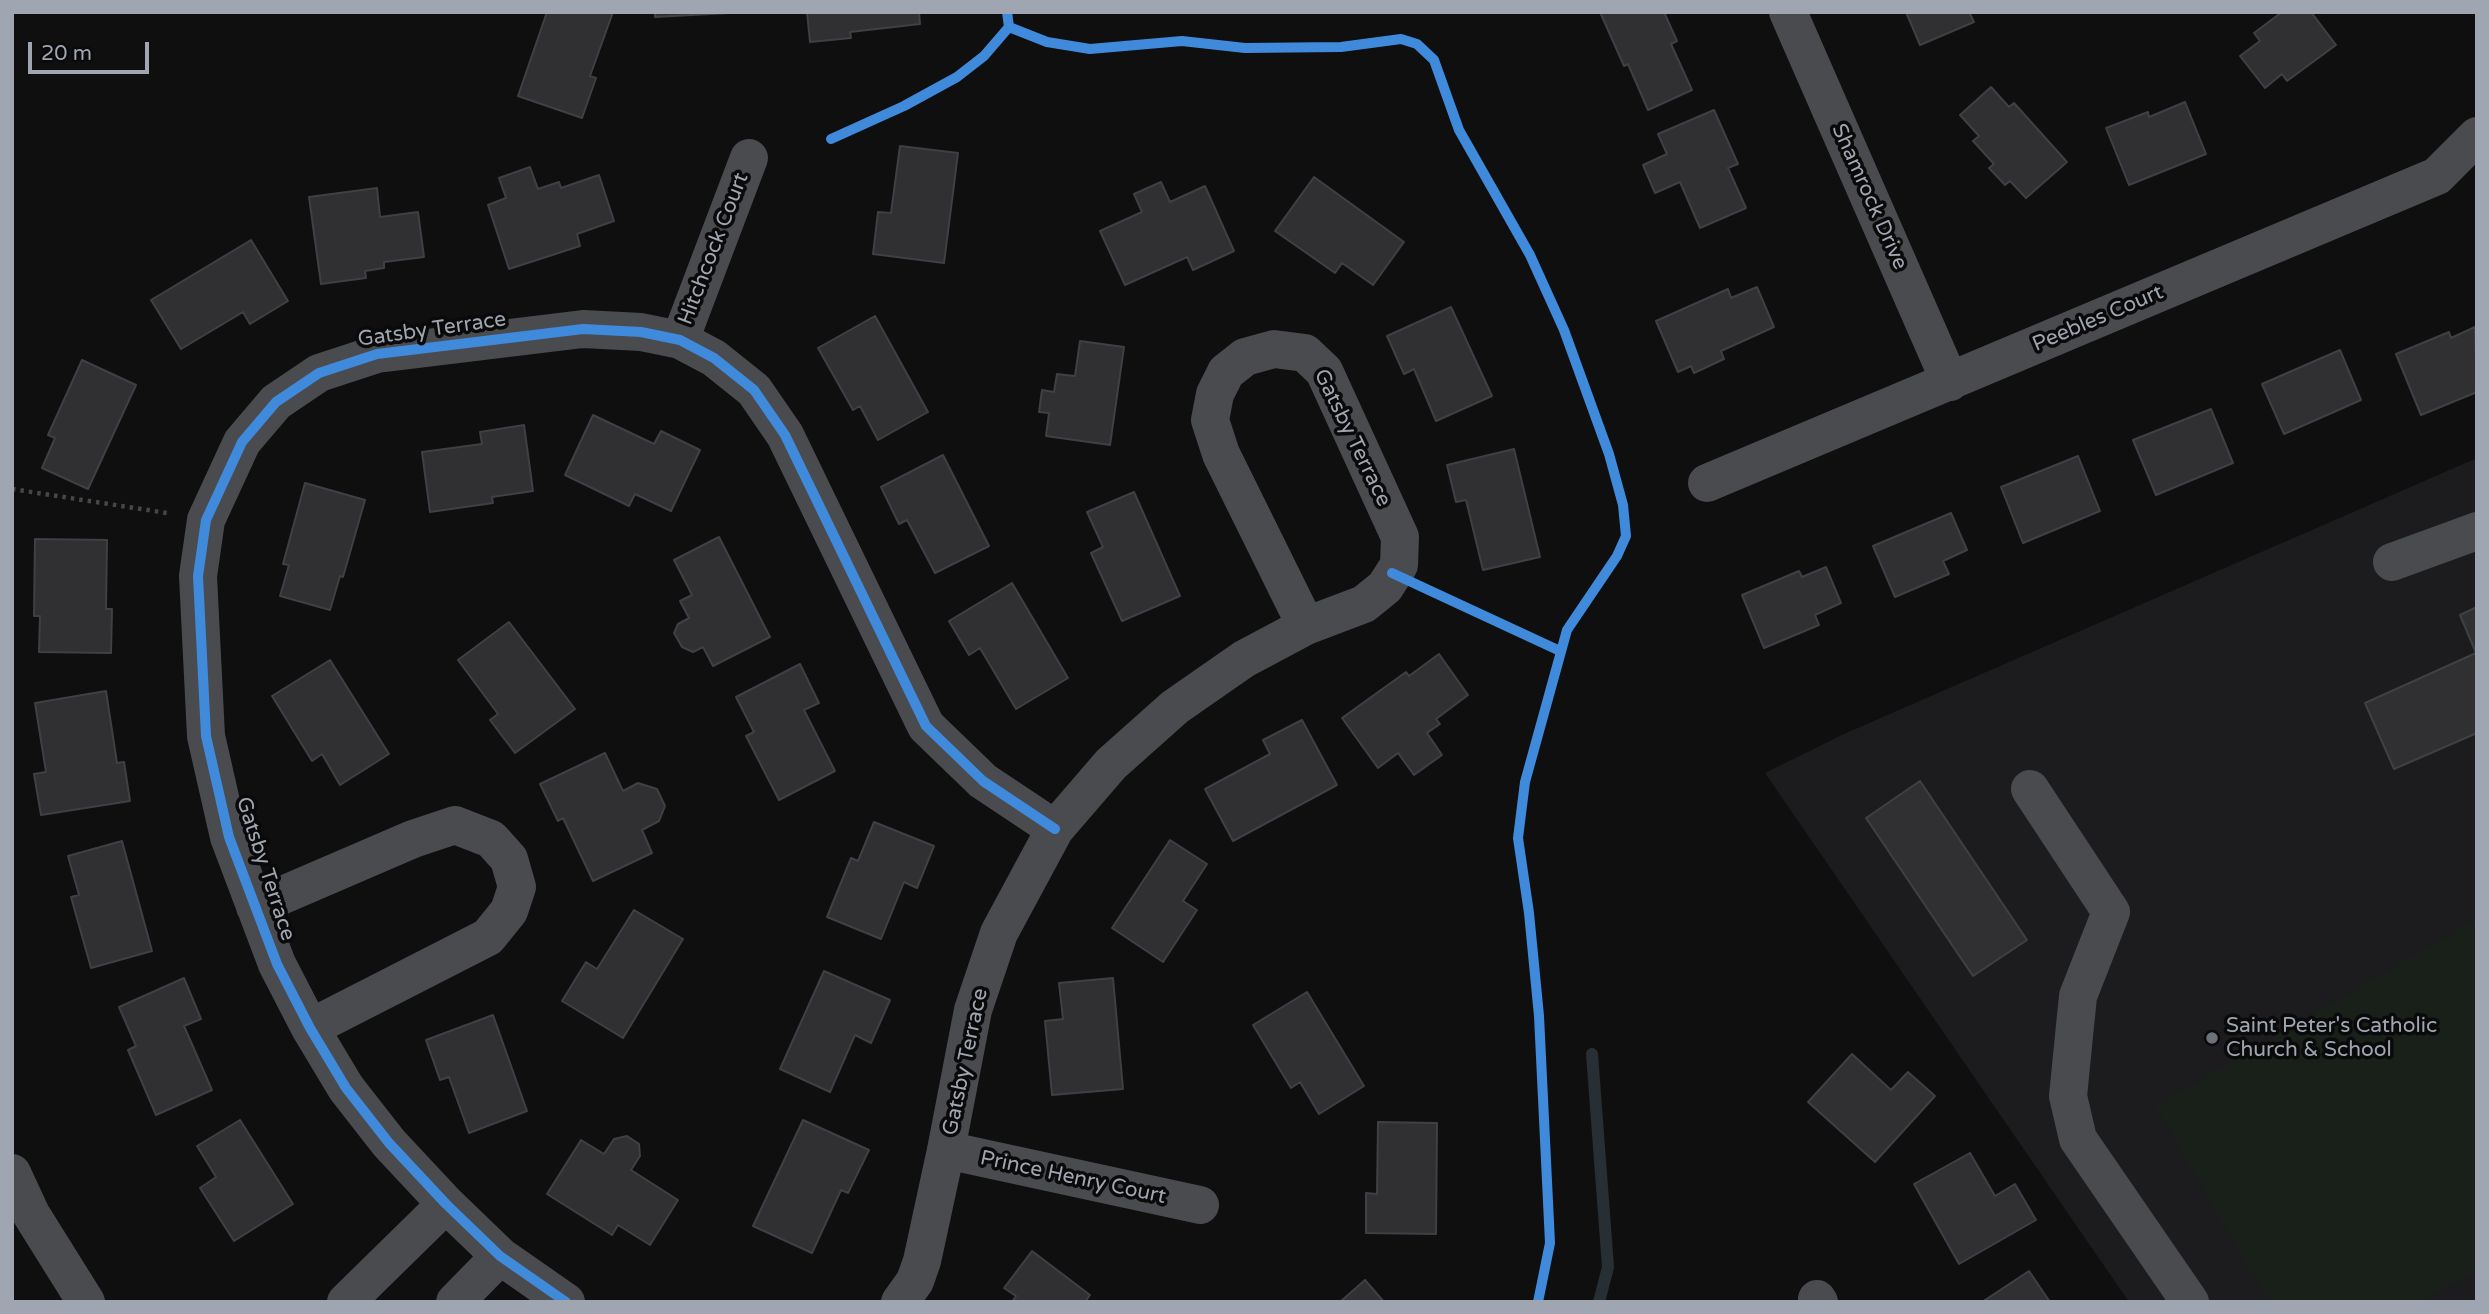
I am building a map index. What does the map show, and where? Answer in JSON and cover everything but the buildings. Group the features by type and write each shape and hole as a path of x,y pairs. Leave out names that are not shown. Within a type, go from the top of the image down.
{"street":[{"name":"Shamrock Drive","path":"1788,12 1950,382"},
{"name":"Peebles Court","path":"1707,483 2437,176 2477,136"},
{"name":"Hitchcock Court","path":"680,340 749,158"},
{"name":"Gatsby Terrace","path":"566,1302 500,1256 446,1204 389,1143 346,1088 310,1028 277,964 229,837 206,736 198,576 206,520 242,442 276,402 319,373 377,354 583,329 641,332 680,340 714,358 754,390 785,435 926,726 983,781 1055,829"},
{"name":"Gatsby Terrace","path":"900,1302 915,1280 922,1261 973,1010 999,933 1055,829 1111,764 1175,707 1244,659 1306,626 1364,604 1385,587 1399,565 1399,537 1324,371 1306,353 1275,349 1245,357 1226,372 1215,394 1210,420 1221,454 1306,626"},
{"path":"2392,562 2477,531"},
{"path":"2030,789 2111,912 2078,996 2068,1096 2078,1139 2190,1302"},
{"path":"256,907 413,839 455,825 491,839 509,859 517,887 509,911 488,937 310,1028"},
{"name":"Prince Henry Court","path":"946,1150 1199,1205"},
{"path":"12,1173 31,1214 86,1302"},
{"path":"346,1302 446,1204"},
{"path":"455,1302 500,1256"}],"path":[{"path":"12,489 206,520"}],"shaded area":[{"name":"Saint Peter's Catholic Church & School","path":"2477,458 2477,1302 2129,1302 1765,773 1844,734"},
{"path":"2477,919 2477,1270 2422,1302 2269,1302 2156,1106"}],"waterway":[{"path":"1592,1054 1608,1267 1599,1302"}],"cycle path":[{"path":"831,139 904,106 957,77 984,56 1009,27 1007,12"},
{"path":"1009,27 1047,42 1090,49 1182,41 1245,48 1341,47 1401,39 1417,44 1434,60 1459,130 1530,255 1564,330 1609,454 1623,505 1626,536 1617,556 1567,630 1525,782 1518,838 1529,913 1539,1016 1550,1243 1538,1302"},
{"path":"566,1302 500,1256 446,1204 389,1143 346,1088 310,1028 277,964 229,837 206,736 198,576 206,520 242,442 276,402 319,373 377,354 583,329 641,332 680,340 714,358 754,390 785,435 926,726 983,781 1055,829"},
{"path":"1392,573 1560,651"}],"place":[{"name":"Saint Peter's Catholic Church & School","path":"2212,1038"}]}
